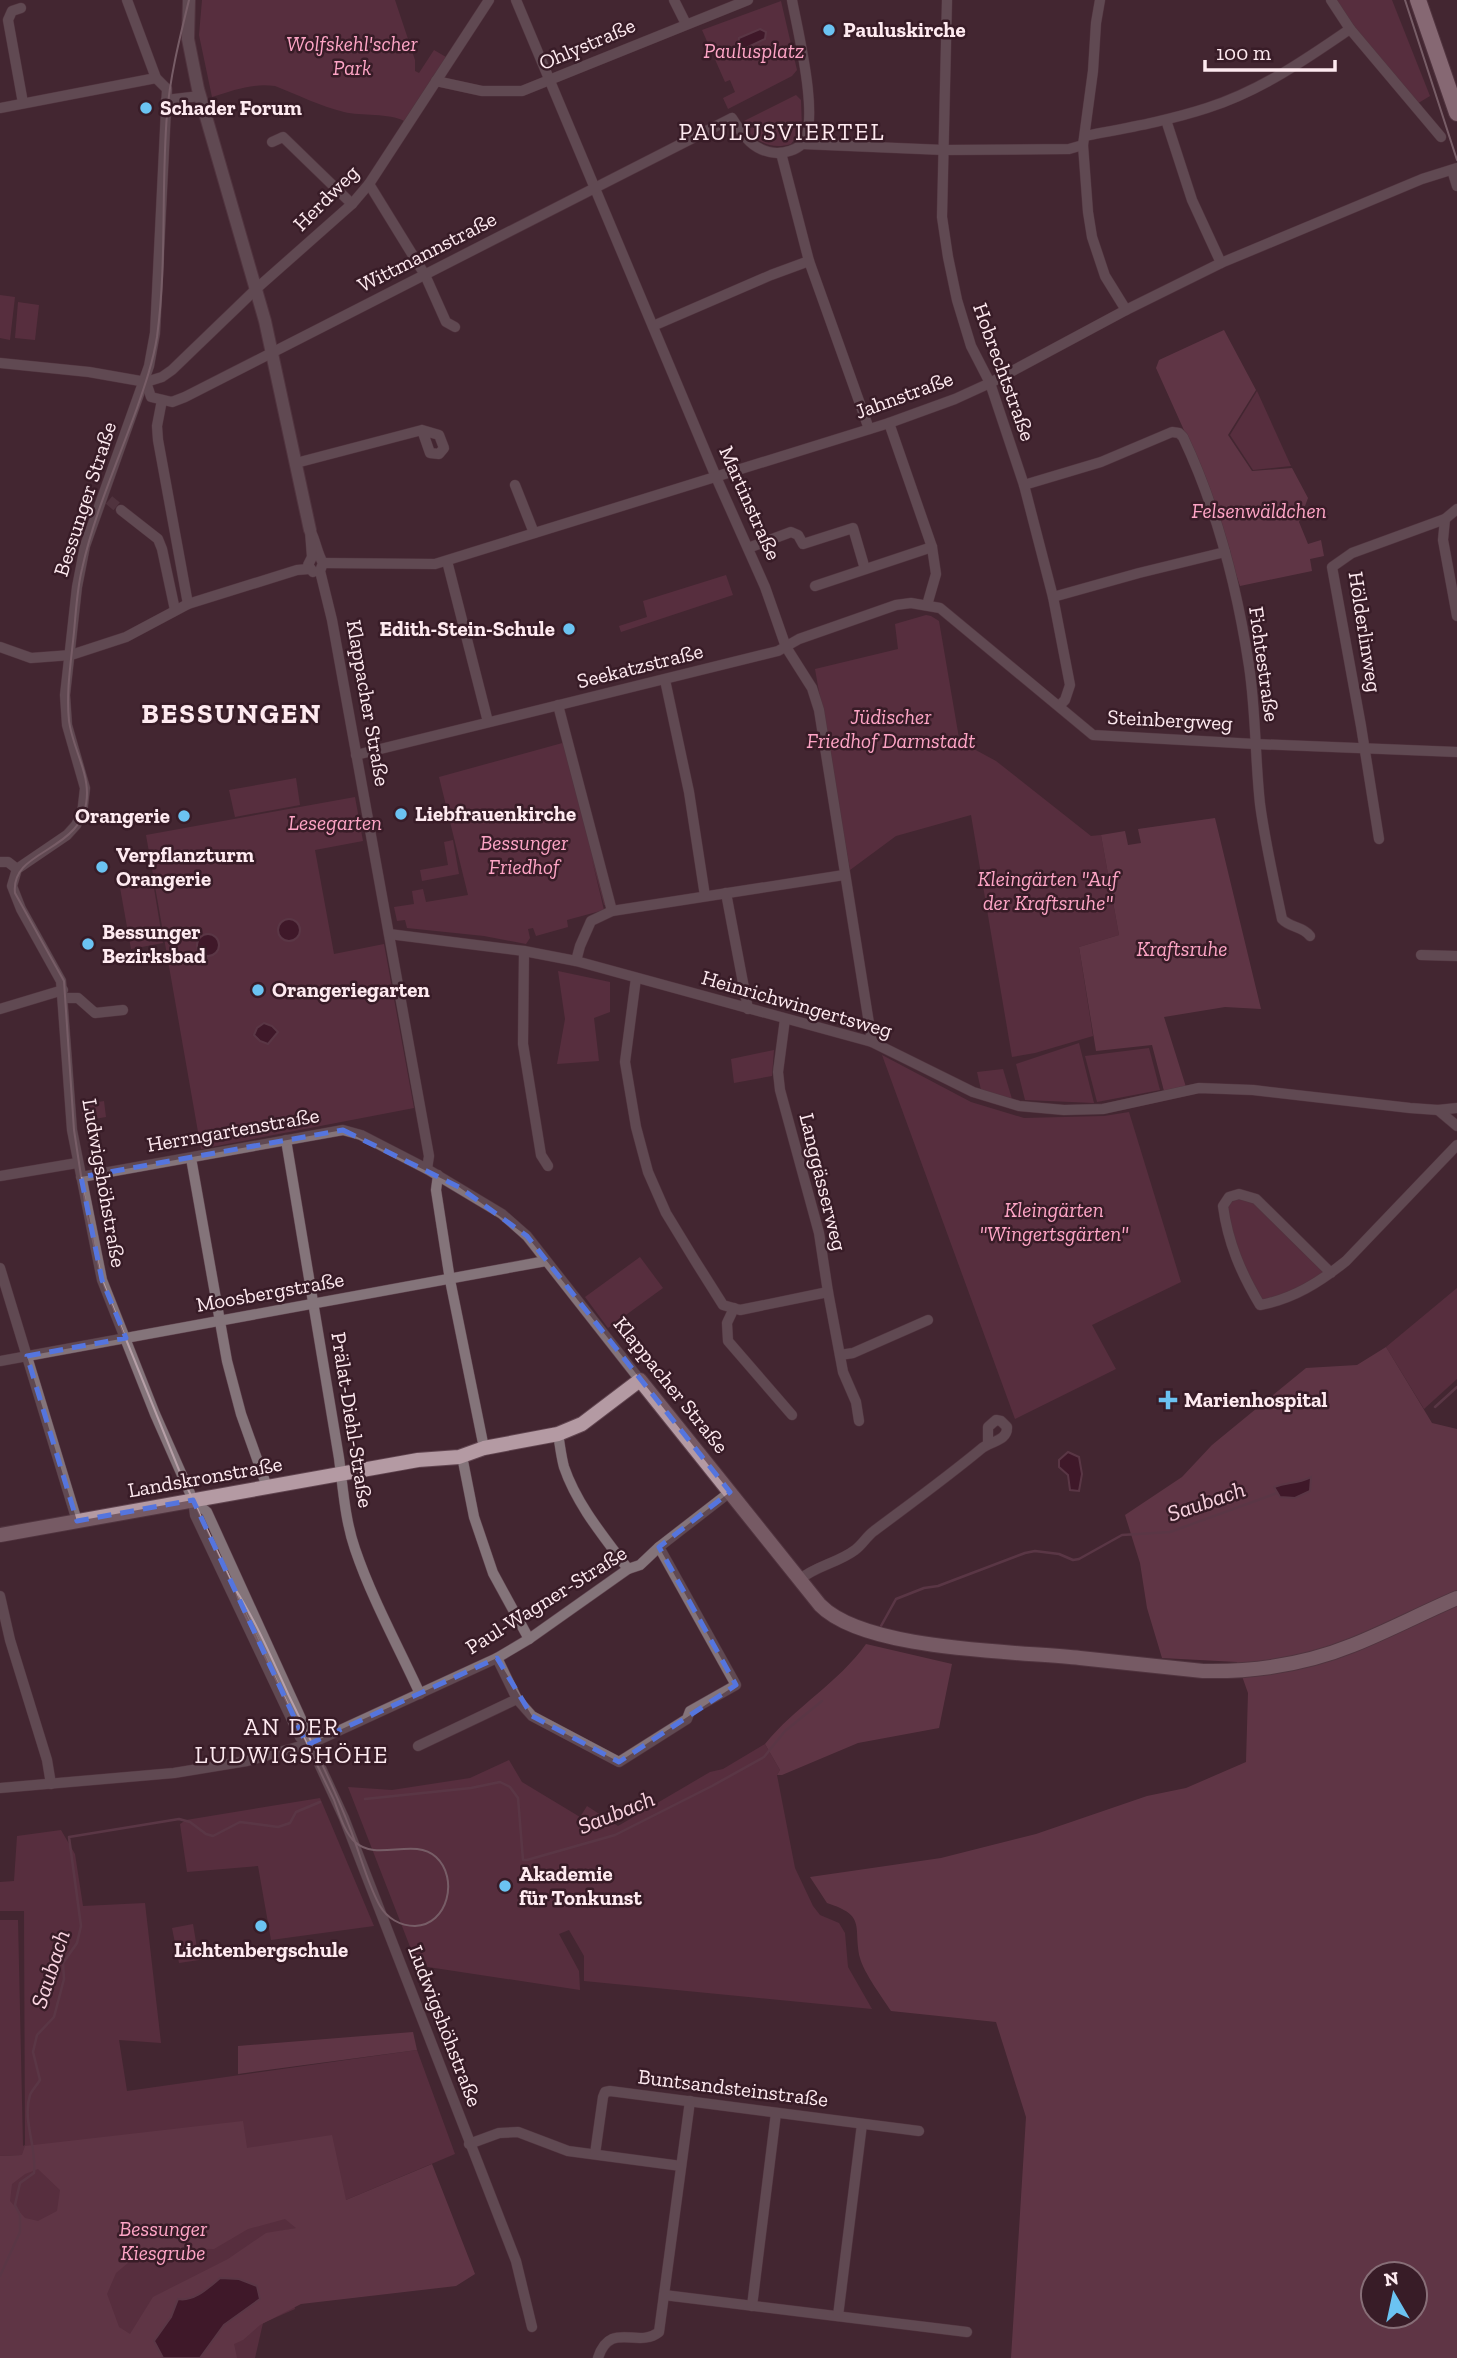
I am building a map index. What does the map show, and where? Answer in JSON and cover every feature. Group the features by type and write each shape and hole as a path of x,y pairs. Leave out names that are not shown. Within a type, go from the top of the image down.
{"main road":[{"path":"1422,2 1457,113"},
{"name":"Landskronstraße","path":"0,1535 418,1460 462,1456 484,1448 558,1434 582,1424 640,1380"},
{"name":"Klappacher Straße","path":"640,1380 799,1580 832,1616 884,1637 1203,1671 1254,1669 1321,1656 1353,1646 1457,1598"},
{"name":"Landskronstraße","path":"418,1460 460,1447 484,1448"}],"street":[{"path":"127,0 156,78 167,94 200,96"},
{"name":"Klappacher Straße","path":"189,0 188,38 200,96 256,289 310,530 317,543 319,566 429,1156 427,1169 502,1214 527,1236 640,1380"},
{"name":"Herdweg","path":"145,382 162,377 172,370 256,289 352,204 417,114 489,0"},
{"name":"Martinstraße","path":"516,0 748,548 786,646 812,688 819,710 872,1042"},
{"path":"674,0 685,24"},
{"name":"Ohlystraße","path":"436,81 482,91 513,92 550,80 747,0"},
{"path":"792,0 809,99 808,132 802,144 781,153 809,261 869,429"},
{"name":"Hobrechtstraße","path":"947,0 942,217 948,257 971,346 990,383 1024,485 1054,597 1070,685 1065,700 1059,706"},
{"path":"1100,0 1084,140 1092,237 1105,276 1126,310"},
{"path":"1331,0 1350,29 1441,137"},
{"path":"21,8 12,11 8,20 23,103"},
{"path":"802,144 944,150 1069,149 1084,140 1166,120 1248,91 1295,68 1350,29"},
{"path":"0,108 156,78"},
{"name":"Bessunger Straße","path":"18,869 67,835 82,814 85,788 67,724 69,655 79,572 145,382 155,333 167,94"},
{"name":"Wittmannstraße","path":"162,400 172,402 185,397 732,118 751,144 766,152 781,153"},
{"path":"1166,120 1192,200 1221,263"},
{"path":"272,142 283,137 352,204"},
{"path":"1454,169 1457,186"},
{"name":"Jahnstraße","path":"319,566 435,564 447,561 889,423 990,383 1221,263 1422,179 1454,169"},
{"path":"369,184 425,275 446,322 455,327"},
{"path":"653,326 809,261"},
{"path":"0,363 89,372 145,382 151,397 162,400 157,426 158,440 188,604"},
{"path":"889,423 932,547 936,574 927,605"},
{"path":"296,463 422,430"},
{"name":"Fichtestraße","path":"1024,485 1101,462 1175,432 1183,437 1203,481 1225,552 1249,666 1261,806 1282,919 1287,925 1306,930 1310,936"},
{"path":"515,485 534,533"},
{"name":"Hölderlinweg","path":"1379,839 1332,567 1352,553 1445,519 1457,509"},
{"path":"121,510 158,539 163,550 175,610"},
{"path":"1445,519 1443,540 1457,616"},
{"path":"748,548 791,532 799,535 803,544 853,528 865,569"},
{"path":"815,586 932,547"},
{"path":"1054,597 1225,552"},
{"path":"447,561 488,722"},
{"path":"0,648 31,658 69,655 126,637 188,604 297,570 319,566"},
{"name":"Seekatzstraße","path":"356,755 778,652 799,639 896,605 927,605"},
{"name":"Steinbergweg","path":"927,605 940,608 1093,734 1457,752"},
{"path":"665,680 689,792 705,896"},
{"path":"558,705 612,911"},
{"path":"0,862 8,862 18,869"},
{"name":"Ludwigshöhstraße","path":"18,869 13,879 13,894 61,981 68,1094 77,1163 102,1280 193,1500 207,1512 344,1818 516,2261 532,2327"},
{"path":"576,961 591,921 612,911 844,875"},
{"path":"726,893 748,1009"},
{"name":"Heinrichwingertsweg","path":"389,934 524,951 576,961 872,1042 973,1092 1019,1106 1064,1110 1104,1109 1199,1088 1253,1090 1438,1110 1457,1108"},
{"path":"524,951 523,1044 541,1155 548,1166"},
{"path":"1421,955 1457,956"},
{"path":"636,978 625,1062 636,1127 648,1172 666,1213 694,1259 723,1305 740,1310 828,1292"},
{"path":"0,1009 63,994 78,998 95,1013 123,1010"},
{"name":"Langgässerweg","path":"785,1019 778,1072 780,1090 819,1233 840,1355 856,1402 859,1421"},
{"path":"1438,1110 1457,1126"},
{"name":"Herrngartenstraße","path":"81,1177 343,1130 361,1135 427,1169"},
{"name":"Prälat-Diehl-Straße","path":"286,1140 342,1474 342,1490 354,1547 420,1694"},
{"path":"1331,1273 1256,1199 1239,1194 1229,1197 1223,1206 1226,1231 1234,1257 1260,1305 1292,1296 1331,1273 1457,1146"},
{"path":"191,1158 234,1390 267,1487"},
{"path":"0,1175 77,1163"},
{"path":"438,1175 436,1190 450,1280 484,1448"},
{"name":"Moosbergstraße","path":"0,1361 546,1261"},
{"path":"0,1268 76,1521"},
{"path":"734,1308 727,1323 728,1341 792,1415"},
{"path":"840,1355 853,1353 928,1320"},
{"path":"558,1434 564,1466 573,1487 592,1521 628,1569"},
{"path":"799,1580 808,1572 839,1560 857,1549 871,1534 929,1492 988,1443"},
{"path":"462,1456 474,1517 493,1573 528,1639"},
{"name":"Paul-Wagner-Straße","path":"0,1788 174,1773 247,1761 310,1744 497,1658 628,1569 640,1565 730,1492"},
{"path":"497,1658 517,1699 532,1716 619,1762 687,1719 690,1711 736,1685 659,1547"},
{"path":"0,1595 9,1640 47,1760 51,1784"},
{"path":"418,1746 517,1699"},
{"name":"Buntsandsteinstraße","path":"595,2154 605,2092 610,2091 919,2131"},
{"path":"598,2358 607,2341 615,2337 648,2337 659,2332 690,2101"},
{"path":"752,2306 776,2113"},
{"path":"838,2316 862,2124"},
{"path":"469,2144 499,2133 519,2132 558,2149 681,2166"},
{"path":"664,2295 967,2332"}],"highlighted area":[{"path":"343,1130 459,1187 527,1236 730,1492 659,1547 736,1685 619,1762 532,1716 497,1658 307,1745 193,1500 77,1521 27,1356 126,1338 102,1280 81,1177"}],"green space":[{"name":"Wolfskehl'scher Park","path":"202,0 395,0 415,60 415,71 419,73 434,50 446,57 404,121 344,112 267,85 251,86 212,97 199,35"},
{"path":"1337,0 1392,0 1430,96 1415,105 1353,27"},
{"name":"Paulusplatz","path":"781,1 797,70 792,76 728,109 723,98 735,92 730,80 725,82 702,30"},
{"path":"796,95 801,100 802,129 791,144 765,144 745,129 744,121"},
{"path":"0,295 15,297 10,340 0,338"},
{"path":"18,302 39,305 35,340 15,338"},
{"name":"Felsenwäldchen","path":"1224,330 1256,390 1228,435 1252,471 1292,468 1308,498 1299,522 1308,544 1321,540 1324,556 1310,559 1312,571 1240,586 1192,448 1156,368 1159,360"},
{"path":"1257,391 1291,466 1253,470 1230,435"},
{"path":"726,575 733,595 621,632 619,626 647,617 643,601"},
{"path":"926,615 939,621 961,750 972,748 996,761 1091,836 1101,835 1119,935 1079,947 1093,1036 1012,1057 971,815 896,836 850,870 815,669 898,649 895,624"},
{"name":"Bessunger Friedhof","path":"566,742 608,905 604,905 592,860 604,910 567,920 568,927 536,936 533,928 528,929 530,938 526,944 484,936 407,928 405,920 397,921 394,907 414,904 412,891 423,889 426,902 468,895 439,777"},
{"name":"Orangerie","path":"296,778 300,805 235,817 229,790"},
{"name":"Orangeriegarten","path":"355,797 363,841 315,850 334,954 384,944 414,1108 201,1149 146,835"},
{"name":"Kraftsruhe","path":"1215,818 1261,1009 1225,1007 1164,1017 1186,1087 1164,1091 1152,1045 1096,1051 1079,947 1119,935 1101,835 1125,831 1128,845 1141,843 1138,829"},
{"path":"453,840 459,874 422,881 420,870 448,865 444,842"},
{"path":"152,876 163,943 131,949 119,882"},
{"path":"558,971 610,982 610,1012 594,1018 599,1061 557,1064 565,1019"},
{"path":"1079,1043 1094,1103 1025,1100 1016,1064"},
{"path":"1149,1048 1160,1090 1097,1102 1085,1056"},
{"path":"774,1050 772,1076 734,1083 731,1059"},
{"name":"Kleingärten \"Wingertsgärten\"","path":"882,1055 971,1102 1024,1118 1104,1116 1129,1112 1181,1282 1092,1325 1116,1369 1015,1419"},
{"path":"1003,1069 1012,1099 981,1090 977,1072"},
{"path":"104,1101 106,1117 83,1121 81,1105"},
{"path":"1238,1197 1254,1201 1326,1273 1298,1289 1261,1301 1239,1259 1226,1207"},
{"path":"640,1257 663,1288 608,1328 585,1297"},
{"path":"1457,1288 1457,1379 1424,1409 1386,1347"},
{"path":"1386,1347 1432,1423 1457,1429 1457,2358 1011,2358 1026,2117 996,2022 891,2011 862,1964 853,1918 840,1908 827,1903 810,1877 941,1858 1036,1834 1147,1796 1186,1788 1246,1762 1248,1693 1237,1662 1162,1658 1147,1608 1140,1563 1125,1515 1182,1477 1212,1445 1306,1368 1357,1365"},
{"path":"866,1644 952,1664 939,1728 858,1743 777,1775 780,1770 765,1744 843,1671"},
{"path":"765,1744 780,1770 777,1775 795,1868 813,1906 820,1915 839,1923 845,1933 848,1967 872,2009 584,1981 584,1956 569,1930 559,1934 579,1971 580,1990 428,1967 414,1957 348,1787 392,1790 470,1778 509,1760 522,1782 580,1817 587,1806 618,1826 710,1772 723,1769"},
{"path":"320,1798 374,1926 271,1940 258,1866 187,1872 180,1824 186,1820"},
{"path":"61,1830 75,1854 83,1906 145,1903 161,2043 119,2040 127,2091 417,2050 455,2154 346,2200 285,2218 297,2228 281,2231 295,2309 263,2323 255,2358 0,2358 0,2162 22,2155 0,2156 0,1920 18,1920 23,2146 25,2145 24,1911 0,1911 0,1882 14,1881 17,1836"},
{"path":"193,1924 199,1960 179,1963 172,1928"},
{"path":"413,2032 417,2050 238,2074 238,2046"},
{"name":"Bessunger Kiesgrube","path":"243,2121 247,2148 332,2135 346,2200 432,2164 475,2274 456,2286 301,2304 260,2325 234,2344 237,2358 200,2358 224,2325 259,2299 221,2278 195,2296 178,2299 171,2317 155,2341 163,2358 0,2358 0,2156 22,2155 25,2146","holes":["38,2169 60,2190 57,2211 38,2221 25,2218 10,2201 12,2184 25,2174","285,2219 296,2228 266,2233 228,2259 153,2297 130,2334 119,2327 107,2294 116,2273 135,2257 163,2248 214,2249 248,2229"]}],"shaded area":[{"path":"760,29 766,32 765,39 744,49 738,46 739,38"},
{"path":"289,919 297,922 300,930 297,938 289,941 281,938 278,930 281,922"},
{"path":"208,934 216,937 219,945 216,953 208,956 200,953 197,945 200,937"},
{"path":"264,1023 278,1032 268,1044 254,1035 257,1028"},
{"path":"1068,1452 1079,1457 1082,1474 1079,1491 1070,1490 1068,1475 1059,1467 1059,1460"},
{"path":"1311,1477 1310,1491 1295,1498 1280,1497 1274,1487 1301,1481"},
{"path":"220,2278 239,2279 257,2286 260,2299 224,2325 200,2358 163,2358 154,2341 171,2317 178,2299 195,2296"}],"waterway":[{"path":"1435,1407 1457,1387"},
{"name":"Saubach","path":"881,1626 896,1599 1025,1553 1035,1551 1079,1559 1122,1535 1170,1532 1277,1493"},
{"name":"Saubach","path":"365,1799 471,1788 500,1782 510,1787 518,1798 523,1860 527,1860 615,1835 712,1786 764,1757 785,1731 822,1701"},
{"name":"Saubach","path":"0,2276 20,2232 20,2215 15,2205 20,2183 34,2173 28,2104 31,2093 40,2080 33,2052 37,2035 54,2017 64,1979 63,1963 77,1943 81,1926 69,1837 179,1819 190,1822 213,1836 240,1822 278,1827 290,1823 296,1812 320,1802"}],"tunnel":[{"path":"109,500 121,510"}],"tram line":[{"path":"189,0 173,71 167,114 162,281 155,346 140,399 93,528 78,592 68,710 86,784 84,813 75,828 63,839 24,867 17,878 15,893 64,981 74,1130 87,1215 102,1280 179,1470 348,1833 355,1842 364,1848 427,1851 443,1866 447,1877 446,1899 435,1918 426,1924 409,1926 399,1923 390,1918 380,1906 371,1887 357,1846 353,1836 328,1777 257,1627 234,1587"},
{"path":"1405,0 1457,160"}],"place":[{"name":"Pauluskirche","path":"829,30"},
{"name":"Schader Forum","path":"146,108"},
{"name":"Edith-Stein-Schule","path":"569,629"},
{"name":"Liebfrauenkirche","path":"401,814"},
{"name":"Orangerie","path":"184,816"},
{"name":"Verpflanzturm Orangerie","path":"102,867"},
{"name":"Bessunger Bezirksbad","path":"88,944"},
{"name":"Orangeriegarten","path":"258,990"},
{"name":"Marienhospital","path":"1168,1400"},
{"name":"Akademie für Tonkunst","path":"505,1886"},
{"name":"Lichtenbergschule","path":"261,1926"}],"district":[{"name":"PAULUSVIERTEL","path":"782,132"},
{"name":"BESSUNGEN","path":"232,713"},
{"name":"AN DER LUDWIGSHÖHE","path":"292,1741"}],"park label":[{"name":"Jüdischer Friedhof Darmstadt","path":"891,729"},
{"name":"Lesegarten","path":"335,823"},
{"name":"Kleingärten \"Auf der Kraftsruhe\"","path":"1048,891"}]}
